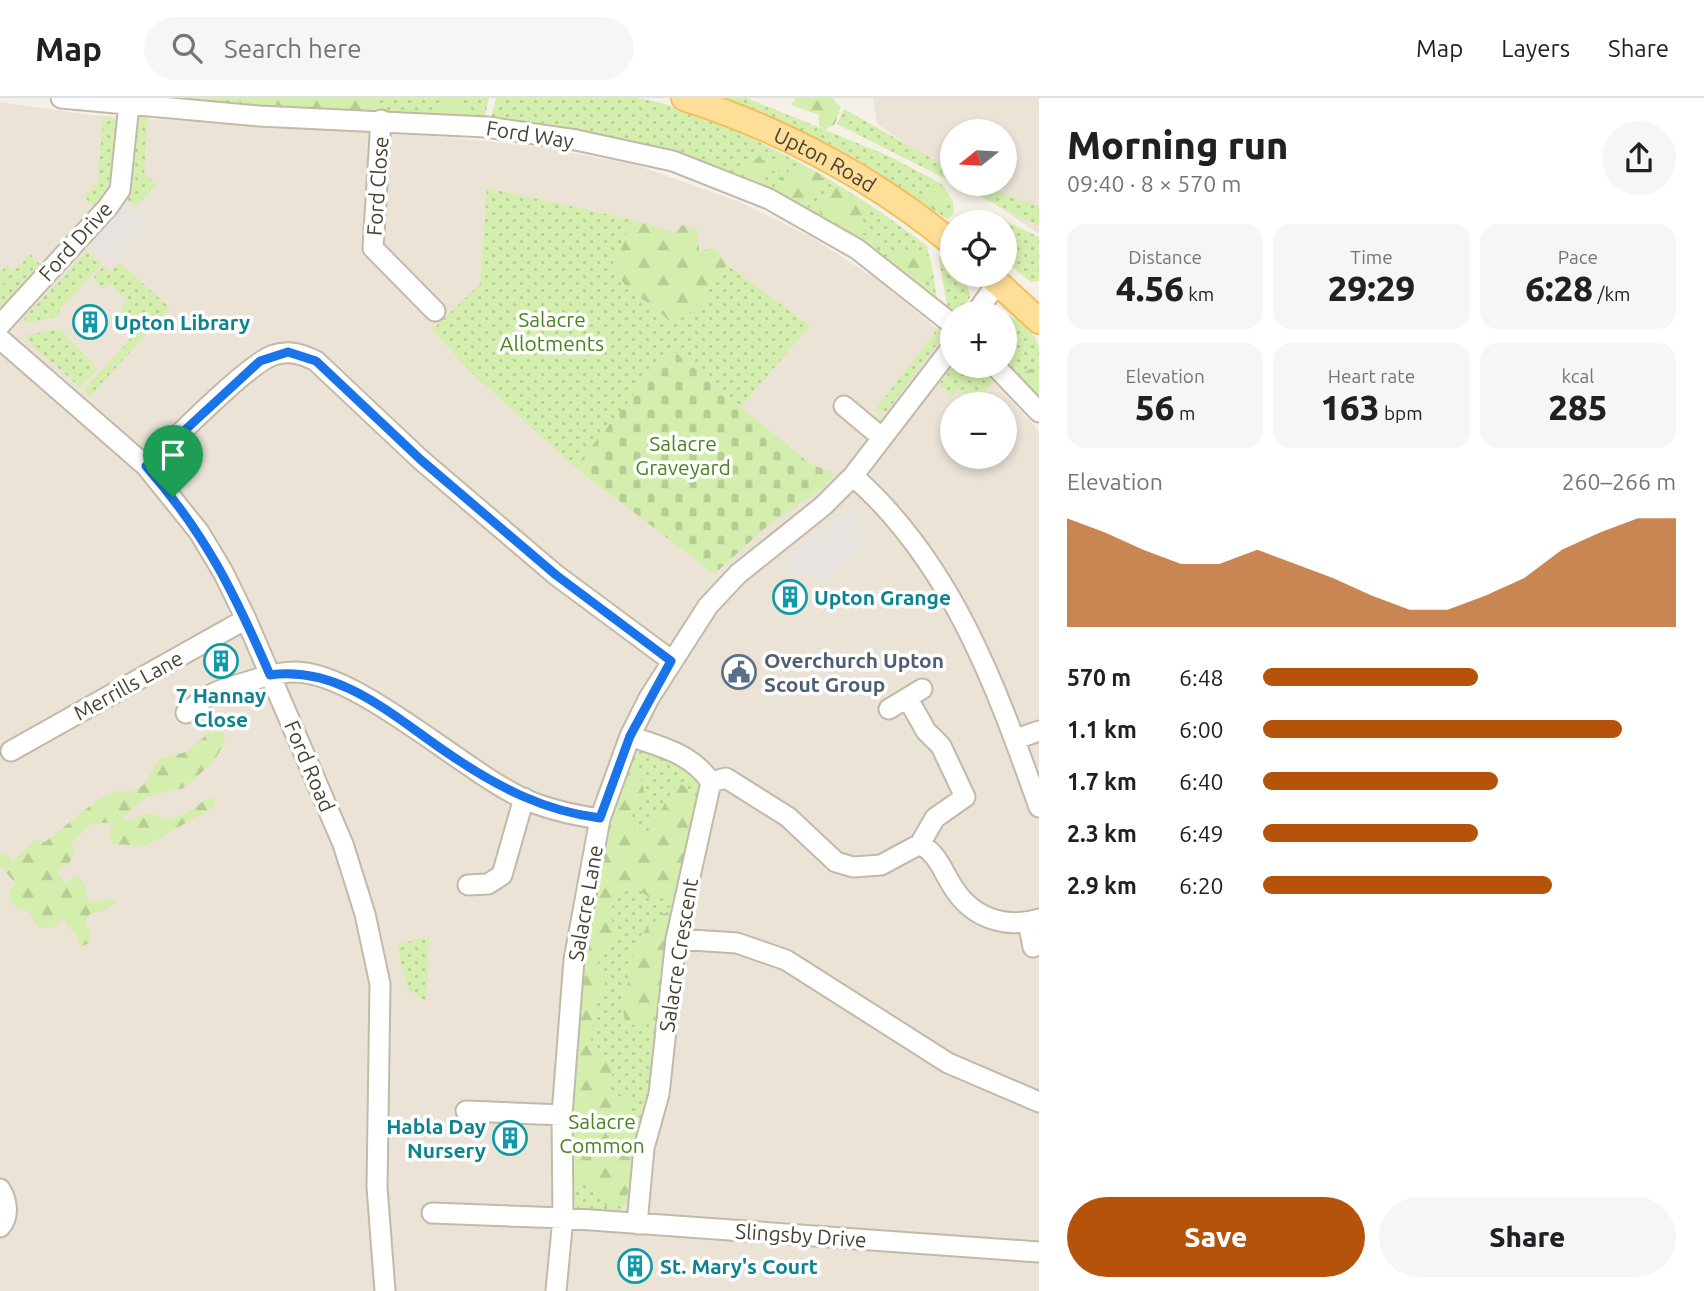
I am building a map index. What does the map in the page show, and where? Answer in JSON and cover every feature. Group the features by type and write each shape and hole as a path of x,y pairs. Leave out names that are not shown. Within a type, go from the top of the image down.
{"main road":[{"name":"Upton Road","path":"684,98 777,131 827,157 892,197 940,234"},
{"path":"1003,287 1036,313"}],"street":[{"name":"Ford Way","path":"61,98 259,116 486,127 576,140 673,161 769,199 857,249 940,315"},
{"name":"Ford Drive","path":"0,325 108,207 120,190 129,104"},
{"name":"Ford Close","path":"382,120 373,248 435,311"},
{"name":"Ford Road","path":"0,339 146,466 199,532 246,619 343,844 365,914 380,984 377,1186 385,1291"},
{"path":"146,466 260,361 288,352 303,355 316,361 421,460 556,575 671,661"},
{"name":"Salacre Lane","path":"556,1291 563,1218 562,1115 574,960 600,818 630,736 671,661 708,606 727,584 823,506 853,476 880,436 940,361"},
{"path":"1006,378 1039,412"},
{"path":"844,406 880,436"},
{"path":"853,476 878,498 934,567 972,635 1016,739 1039,807"},
{"name":"Merrills Lane","path":"11,751 246,619"},
{"path":"186,713 211,692 270,675 294,672 312,674 359,694 451,756 524,798 577,815 600,818"},
{"path":"630,736 688,757 701,768 711,782 726,778 763,799 788,817 836,862 853,867 881,865 920,844 934,818 974,794 941,746 926,731 915,694 889,709"},
{"path":"1016,739 1039,731"},
{"name":"Salacre Crescent","path":"637,1224 644,1148 659,1094 676,939 711,782"},
{"path":"468,885 488,884 502,875 524,798"},
{"path":"920,844 939,860 966,904 983,916 1003,923 1034,920 1033,947"},
{"path":"676,939 737,943 786,960 948,1063 1039,1102"},
{"path":"466,1111 562,1115"},
{"path":"0,1189 6,1199 5,1222 0,1227"},
{"name":"Slingsby Drive","path":"432,1213 563,1218 1039,1252"}],"shaded area":[{"path":"873,98 1039,98 1039,234 1017,219 1017,210 1003,210 983,196 1017,196 1017,119 940,119 940,167 877,124"},
{"path":"0,102 91,115 447,137 541,147 636,165 740,202 811,237 878,280 940,331 940,378 989,378 1003,392 940,392 940,469 1017,469 1017,407 1035,426 1039,432 1039,1291 0,1291"},
{"path":"126,202 149,223 111,264 89,244"},
{"path":"849,507 865,526 857,532 867,545 819,583 809,570 798,578 782,563"}],"green space":[{"path":"112,98 489,98 484,121"},
{"path":"233,98 380,98 379,107 371,114 248,107"},
{"path":"441,98 464,98 463,108 449,116 443,113"},
{"path":"496,98 643,99 685,111 731,129 819,173 927,246 938,303 761,191 490,122"},
{"path":"706,98 747,98 889,156 940,183 940,196 949,196 954,210 940,210 940,214 838,149 764,117"},
{"path":"796,98 832,98 841,107 835,124 825,130 819,126 819,115 791,105"},
{"path":"844,109 940,163 940,176 837,124"},
{"path":"136,115 148,115 144,173 156,185 136,206 124,197"},
{"path":"103,117 111,117 117,123 114,157 106,188 94,206 84,197 98,181"},
{"path":"756,158 775,163 781,158 786,160 787,172 766,171 755,185 741,182 742,174"},
{"path":"799,163 824,176 819,187 810,190 813,198 805,204 809,207 800,210 771,196 781,178"},
{"path":"830,181 873,207 859,221 860,235 868,235 876,240 874,248 869,251 821,221 818,198 831,196 835,188"},
{"path":"940,187 940,196 946,196 935,211 917,199 930,189 936,192"},
{"name":"Salacre Allotments","path":"487,188 629,219 625,241 611,267 646,304 703,304 709,288 727,265 810,326 741,406 671,349 575,467 472,373 432,330 480,284"},
{"path":"979,196 1010,196 1039,206 1039,226 1017,215 1017,210 1007,210"},
{"path":"629,219 676,233 682,225 698,230 699,252 713,247 727,265 709,288 703,304 673,323 627,287 611,267 625,241"},
{"path":"1017,226 1039,237 1039,281 1031,282 1017,271"},
{"path":"910,247 930,257 934,278 914,285 881,260 896,250 904,255 908,254"},
{"path":"87,251 101,265 60,309 57,317 24,323 25,317"},
{"path":"30,254 40,267 0,284 0,272 7,265 13,271"},
{"path":"119,262 170,308 90,396 84,390 131,338 121,329 121,308 127,301 110,284 104,289 93,279 103,266 110,272"},
{"path":"37,269 1,308 0,308 0,285"},
{"path":"944,287 968,287 970,297 968,301 946,301"},
{"path":"1017,320 1034,336 1039,348 1039,403 1017,378"},
{"path":"940,326 940,340 887,411 874,411"},
{"path":"60,329 98,369 80,387 27,341 27,335"},
{"name":"Salacre Graveyard","path":"671,349 810,464 835,473 824,487 765,528 714,574 575,467"},
{"path":"1030,369 1039,369 1039,403 1017,378"},
{"path":"944,378 989,378 993,382 985,392 964,392 959,389 956,392 948,392 939,384"},
{"path":"210,732 223,732 225,742 214,761 184,788 148,796 121,819 133,820 146,814 177,817 208,798 216,799 214,807 145,846 113,844 109,833 114,822 91,824 71,845 74,853 69,863 57,871 64,883 77,875 84,884 88,901 119,900 103,911 90,914 85,922 91,935 89,943 80,947 76,936 63,918 56,927 39,928 28,911 15,907 8,893 16,884 0,865 0,853 6,853 13,862 35,839 45,842 99,799 117,791 131,792 143,785 159,759 186,752"},
{"path":"641,750 658,753 676,761 692,772 702,786 668,919 649,1096 626,1203 615,1213 579,1211 573,1200 568,1104 627,760"},
{"name":"Salacre Common","path":"628,769 640,775 645,795 632,813 635,833 648,831 678,782 689,789 696,813 674,896 650,898 628,883 609,912 619,939 597,963 606,981 594,1011 591,1041 614,1069 608,1094 629,1098 627,1113 635,1120 635,1153 626,1203 606,1206 588,1180 572,1184 568,1104 581,959 603,826"},
{"path":"671,909 659,1012 643,1029 625,1021 621,996 630,976 636,943 649,926"},
{"path":"429,936 426,1001 408,990 397,945"}],"place":[{"name":"Upton Library","path":"90,322"},
{"name":"Upton Grange","path":"790,597"},
{"name":"7 Hannay Close","path":"221,661"},
{"name":"Overchurch Upton Scout Group","path":"739,672"},
{"name":"Habla Day Nursery","path":"510,1138"},
{"name":"St. Mary's Court","path":"635,1266"}],"route":[{"path":"288,352 316,361 421,460 556,575 671,661 630,736 600,818 552,809 504,788 451,756 414,728 359,694 328,679 294,672 270,675 223,572 199,532 173,497 146,466 260,361 288,352"}]}
